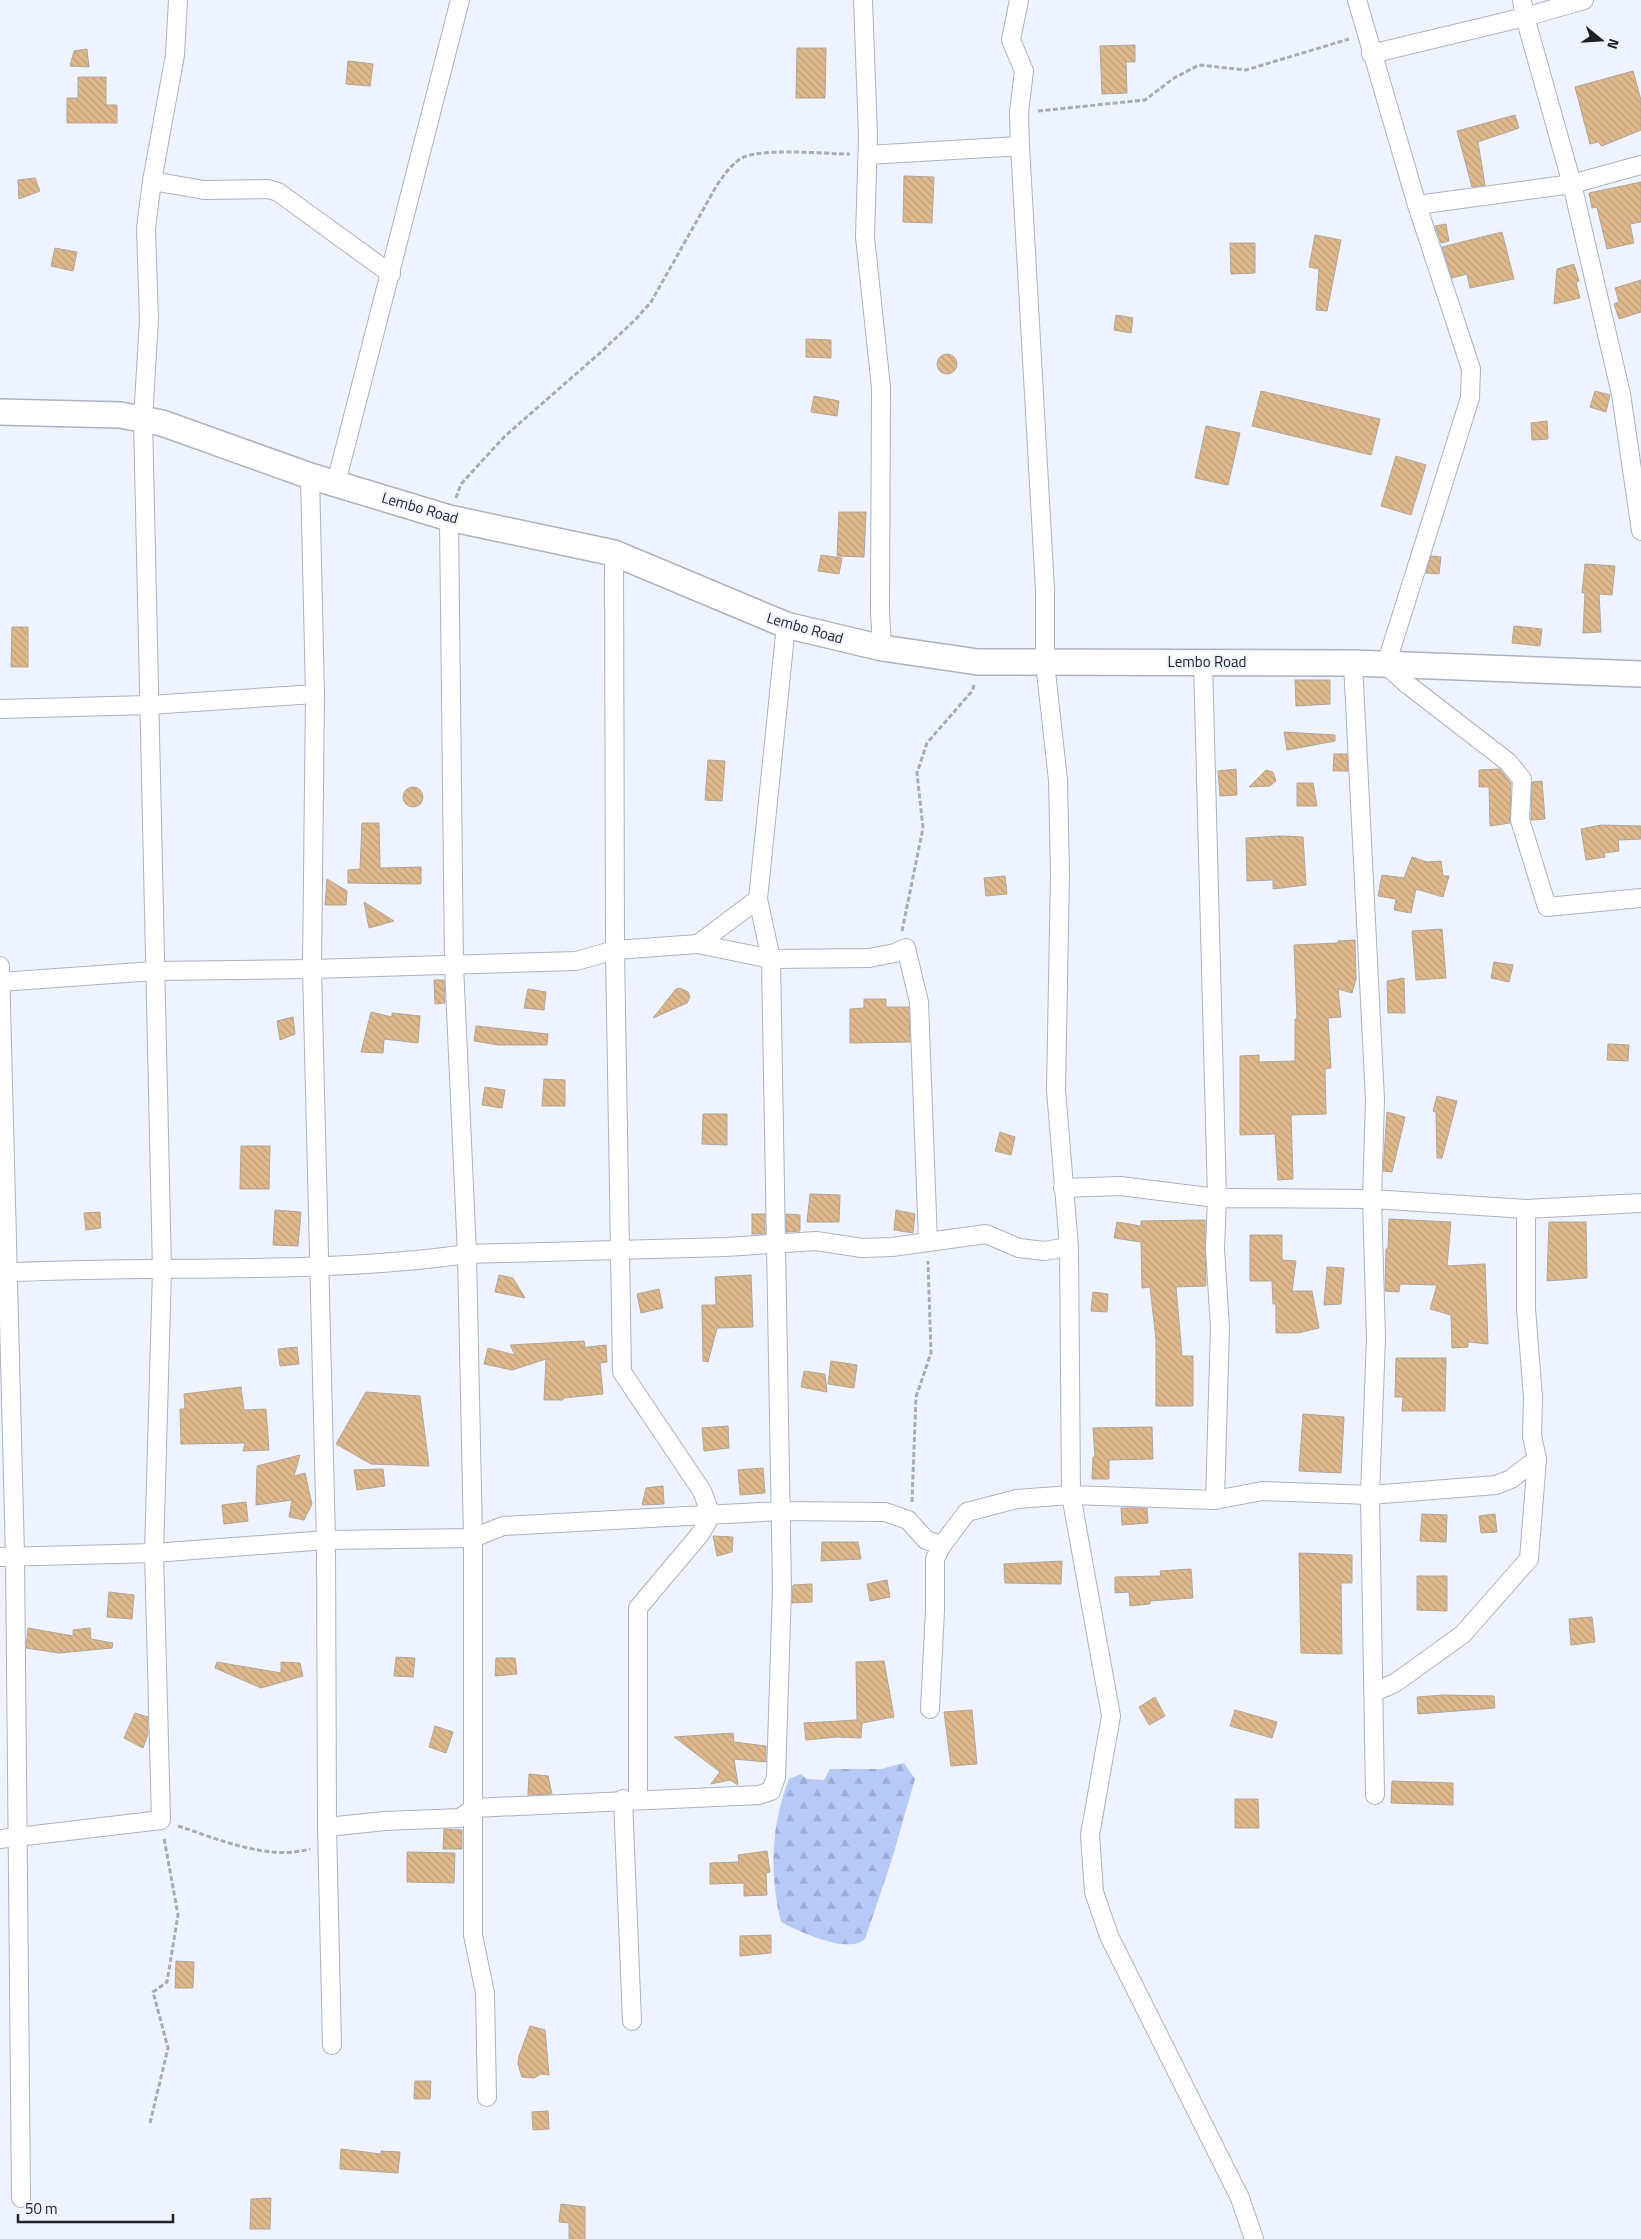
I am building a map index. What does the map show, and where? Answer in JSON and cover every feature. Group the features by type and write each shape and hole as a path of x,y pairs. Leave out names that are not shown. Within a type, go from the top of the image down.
{"street":[{"path":"8,1839 161,1820 154,1554 162,1270 143,419 149,328 146,228 152,181 175,55 178,0"},
{"path":"336,484 460,0"},
{"path":"863,0 868,155 865,237 881,386 880,611 882,648"},
{"path":"1019,0 1011,40 1024,71 1019,112 1020,146 1045,590 1045,663 1058,780 1060,874 1056,1090 1069,1247 1071,1495 1111,1716 1090,1835 1094,1892 1109,1936 1240,2198 1254,2239"},
{"path":"1357,0 1371,54 1417,205 1471,369 1470,398 1386,665 1407,684 1508,762 1522,779 1520,820 1546,908 1641,898"},
{"path":"1371,54 1524,9 1584,0"},
{"path":"1524,9 1572,184 1621,394 1641,531"},
{"path":"868,155 1020,146"},
{"path":"1417,205 1572,184 1641,165"},
{"path":"152,181 204,190 268,189 278,192 391,274"},
{"name":"Lembo Road","path":"0,412 120,415 162,423 310,476 449,518 614,553 786,625 882,648 978,662 1354,663 1641,674"},
{"path":"310,476 315,694 312,969 326,1540 327,1836 332,2045"},
{"path":"449,518 454,965 467,1254 473,1538 473,1936 485,1993 487,2097"},
{"path":"614,553 616,950 622,1372 702,1491 711,1515 701,1533 638,1608 631,1799 632,2021"},
{"path":"327,1836 385,1821 460,1818 474,1808 631,1799 759,1795 771,1791 776,1777 782,1589 774,1244 771,959 758,899 786,625"},
{"path":"1203,662 1217,1198 1215,1249 1220,1328 1215,1500"},
{"path":"1354,663 1375,1100 1372,1199 1376,1338 1370,1495 1375,1795"},
{"path":"0,709 149,705 315,694"},
{"path":"698,944 758,899"},
{"path":"0,982 154,971 312,969 576,961 616,950 698,944 771,959 869,958 895,953 906,948 919,1002 928,1242"},
{"path":"0,966 8,1557 8,1839 21,2198"},
{"path":"1063,1188 1120,1186 1217,1198 1372,1199 1526,1210 1641,1203"},
{"path":"1374,1692 1395,1683 1463,1634 1529,1559 1537,1459 1532,1436 1533,1397 1526,1309 1526,1210"},
{"path":"4,1273 319,1266 428,1259 467,1254 816,1241 862,1248 892,1247 986,1234 1019,1248 1044,1251 1069,1247"},
{"path":"930,1709 936,1610 935,1559 942,1545 967,1512 1017,1499 1071,1495 1215,1500 1262,1491 1370,1495 1496,1485 1511,1479 1537,1459"},
{"path":"8,1557 154,1554 326,1540 473,1538 503,1526 780,1511 885,1512 908,1520 926,1540 942,1545"}],"path":[{"path":"1019,112 1145,100 1174,78 1199,65 1246,70 1366,34"},
{"path":"449,518 461,484 490,452 601,352 636,319 650,302 717,185 729,168 741,158 756,153 868,155"},
{"path":"906,948 900,937 913,885 923,828 917,773 926,743 973,690 978,662"},
{"path":"908,1520 912,1505 916,1397 931,1353 928,1242"},
{"path":"150,2124 168,2048 152,1992 167,1982 178,1915 161,1820 250,1848 276,1854 301,1852 327,1836"}],"green space":[{"path":"904,1763 915,1779 892,1859 865,1939 857,1943 835,1943 811,1936 781,1922 775,1886 775,1832 778,1814 789,1779 801,1774 807,1779 824,1780 830,1769 881,1769"}],"building":[{"path":"1135,45 1135,62 1126,62 1127,93 1102,94 1100,46"},
{"path":"797,48 826,48 825,98 796,98"},
{"path":"87,49 89,67 70,66 74,51"},
{"path":"348,61 373,64 370,86 346,84"},
{"path":"1633,71 1641,100 1641,130 1602,146 1598,142 1590,144 1575,87"},
{"path":"78,77 106,77 106,105 117,105 117,123 67,123 67,98 78,98"},
{"path":"1515,115 1519,128 1478,142 1485,185 1472,187 1457,131"},
{"path":"904,176 934,177 932,223 903,222"},
{"path":"35,178 40,191 19,199 18,180"},
{"path":"1641,182 1641,222 1630,224 1634,243 1607,249 1597,207 1592,208 1589,193"},
{"path":"1446,224 1449,241 1441,243 1435,226"},
{"path":"1502,232 1514,279 1470,288 1467,274 1452,278 1442,247"},
{"path":"1315,235 1341,240 1327,311 1316,310 1319,269 1309,267"},
{"path":"1230,243 1255,243 1255,273 1231,274"},
{"path":"55,248 77,252 73,271 51,266"},
{"path":"1574,264 1579,281 1576,282 1580,298 1554,304 1557,269"},
{"path":"1641,280 1641,312 1619,319 1614,304 1619,302 1615,288"},
{"path":"1116,315 1133,318 1131,333 1114,330"},
{"path":"806,339 831,340 831,358 806,357"},
{"path":"943,354 951,354 957,360 957,368 951,374 943,374 937,368 937,360"},
{"path":"1261,391 1380,419 1371,455 1252,426"},
{"path":"1595,391 1610,395 1606,412 1590,407"},
{"path":"814,396 839,401 837,416 811,412"},
{"path":"1547,421 1548,439 1532,440 1531,423"},
{"path":"1206,426 1240,433 1228,485 1195,478"},
{"path":"1396,456 1426,465 1411,515 1381,506"},
{"path":"839,512 866,512 864,557 837,556"},
{"path":"821,555 842,558 839,574 818,571"},
{"path":"1431,556 1441,557 1439,574 1426,573"},
{"path":"1585,564 1615,566 1612,595 1599,594 1601,632 1583,633 1585,593 1582,593"},
{"path":"1514,626 1542,629 1540,646 1512,643"},
{"path":"12,627 28,627 28,667 11,667"},
{"path":"1295,680 1330,680 1330,704 1296,706"},
{"path":"1284,732 1335,735 1335,741 1287,750"},
{"path":"1334,754 1347,754 1348,771 1333,771"},
{"path":"708,760 725,761 722,801 705,800"},
{"path":"1236,769 1237,795 1220,796 1218,771"},
{"path":"1500,769 1511,783 1510,823 1490,826 1489,787 1479,787 1479,770"},
{"path":"1266,770 1273,772 1276,781 1270,786 1249,787"},
{"path":"1542,781 1545,819 1531,820 1532,782"},
{"path":"1297,783 1313,783 1317,806 1297,806"},
{"path":"413,787 420,790 423,797 420,804 413,807 406,804 403,797 406,790"},
{"path":"362,823 379,823 380,868 421,867 421,884 348,883 348,870 360,869"},
{"path":"1601,825 1641,826 1641,839 1618,840 1619,851 1604,853 1605,857 1586,860 1581,829"},
{"path":"1303,837 1306,885 1273,889 1273,880 1247,881 1246,838"},
{"path":"1412,857 1427,862 1441,861 1443,876 1449,876 1443,897 1416,889 1411,913 1394,910 1396,899 1378,896 1382,875 1404,878"},
{"path":"1005,876 1007,894 986,896 984,878"},
{"path":"327,879 347,891 346,905 325,905"},
{"path":"364,902 394,921 369,928"},
{"path":"1442,929 1446,978 1416,980 1412,931"},
{"path":"1355,940 1356,979 1352,993 1338,989 1341,1017 1328,1018 1331,1068 1325,1069 1326,1114 1291,1115 1293,1179 1278,1180 1275,1134 1240,1135 1240,1056 1259,1055 1259,1062 1295,1061 1295,1019 1297,1019 1294,945 1338,943 1338,941"},
{"path":"1494,962 1513,965 1509,982 1491,978"},
{"path":"1404,978 1405,1013 1388,1013 1387,981"},
{"path":"434,980 444,980 445,1003 435,1004"},
{"path":"680,988 688,992 690,997 687,1003 653,1018 676,989"},
{"path":"528,989 546,992 544,1010 524,1008"},
{"path":"864,999 886,999 886,1007 909,1007 910,1042 850,1043 850,1009 864,1008"},
{"path":"371,1012 392,1017 392,1013 420,1016 418,1043 384,1039 383,1053 361,1052"},
{"path":"293,1017 295,1034 280,1040 277,1021"},
{"path":"476,1026 548,1034 547,1045 498,1045 474,1041"},
{"path":"1608,1044 1629,1045 1628,1061 1607,1060"},
{"path":"544,1079 565,1080 565,1106 542,1106"},
{"path":"485,1087 505,1090 502,1108 482,1105"},
{"path":"1437,1096 1457,1101 1442,1158 1437,1158 1436,1112 1433,1111"},
{"path":"1387,1112 1405,1117 1392,1172 1383,1171"},
{"path":"703,1114 727,1114 727,1145 702,1144"},
{"path":"1000,1132 1015,1137 1011,1155 995,1151"},
{"path":"241,1146 270,1146 269,1189 240,1189"},
{"path":"810,1194 840,1195 839,1222 807,1222"},
{"path":"275,1210 301,1212 298,1246 273,1245"},
{"path":"896,1210 915,1214 913,1233 894,1230"},
{"path":"100,1212 101,1228 86,1230 84,1213"},
{"path":"752,1214 765,1214 765,1234 752,1234"},
{"path":"786,1214 800,1215 800,1231 786,1232"},
{"path":"1389,1219 1451,1222 1447,1266 1485,1264 1488,1344 1468,1342 1468,1347 1452,1348 1451,1315 1430,1309 1437,1285 1400,1284 1399,1292 1385,1291"},
{"path":"1205,1220 1206,1286 1176,1287 1182,1356 1193,1356 1193,1406 1156,1406 1156,1339 1150,1287 1142,1288 1141,1242 1114,1238 1117,1222 1141,1226 1141,1221"},
{"path":"1549,1222 1586,1222 1587,1278 1547,1281"},
{"path":"1250,1235 1282,1235 1282,1260 1296,1261 1292,1291 1312,1291 1319,1328 1298,1333 1276,1333 1276,1304 1273,1304 1272,1281 1250,1281"},
{"path":"1327,1267 1344,1268 1341,1304 1324,1305"},
{"path":"499,1275 513,1278 525,1298 495,1292"},
{"path":"751,1275 753,1327 717,1328 708,1362 703,1361 702,1305 716,1305 715,1277"},
{"path":"659,1289 663,1308 641,1313 637,1294"},
{"path":"1093,1292 1108,1294 1107,1312 1091,1311"},
{"path":"584,1341 585,1346 580,1348 606,1345 607,1362 600,1363 603,1394 563,1398 563,1400 544,1400 546,1359 512,1370 484,1364 488,1348 515,1355 510,1345"},
{"path":"297,1347 299,1364 280,1366 278,1349"},
{"path":"1396,1358 1446,1358 1445,1411 1402,1411 1403,1397 1395,1397"},
{"path":"831,1361 857,1365 854,1388 828,1384"},
{"path":"804,1371 825,1374 827,1392 801,1387"},
{"path":"241,1387 244,1410 266,1409 269,1450 243,1451 245,1443 181,1444 180,1409 185,1409 184,1394"},
{"path":"366,1392 420,1396 429,1466 371,1464 336,1444"},
{"path":"1303,1414 1344,1417 1341,1473 1299,1471"},
{"path":"728,1426 729,1448 704,1451 702,1428"},
{"path":"1152,1427 1153,1459 1109,1460 1109,1479 1092,1479 1093,1457 1095,1457 1093,1428"},
{"path":"300,1455 294,1476 305,1473 312,1504 304,1520 289,1517 292,1500 256,1505 257,1466"},
{"path":"763,1468 765,1493 740,1495 738,1470"},
{"path":"383,1469 385,1486 357,1490 354,1470"},
{"path":"663,1486 664,1504 642,1505 646,1488"},
{"path":"246,1502 248,1521 224,1524 222,1505"},
{"path":"1121,1508 1147,1508 1148,1523 1122,1525"},
{"path":"1422,1514 1447,1515 1446,1542 1420,1541"},
{"path":"1495,1514 1497,1532 1481,1533 1479,1516"},
{"path":"713,1536 733,1537 732,1552 717,1556"},
{"path":"822,1542 858,1542 861,1559 821,1561"},
{"path":"1299,1553 1352,1555 1352,1583 1341,1583 1342,1654 1301,1653"},
{"path":"1062,1561 1061,1584 1005,1583 1004,1564"},
{"path":"1191,1569 1193,1598 1150,1601 1150,1604 1130,1606 1129,1592 1115,1593 1115,1577 1161,1576 1160,1571"},
{"path":"1417,1576 1447,1576 1447,1611 1417,1610"},
{"path":"887,1580 890,1597 870,1601 867,1584"},
{"path":"812,1584 812,1602 792,1603 793,1585"},
{"path":"109,1592 134,1595 132,1619 107,1617"},
{"path":"1592,1617 1595,1642 1571,1645 1569,1619"},
{"path":"28,1628 73,1636 73,1630 90,1628 91,1639 113,1643 112,1648 59,1653 26,1648"},
{"path":"396,1657 415,1658 413,1677 394,1676"},
{"path":"496,1658 515,1658 517,1674 495,1676"},
{"path":"884,1661 894,1717 862,1723 861,1738 837,1737 806,1740 804,1723 857,1720 856,1662"},
{"path":"217,1662 281,1673 281,1662 300,1663 303,1676 261,1688 215,1668"},
{"path":"1444,1695 1494,1696 1495,1708 1418,1714 1417,1697"},
{"path":"1155,1697 1165,1716 1149,1725 1139,1707"},
{"path":"972,1710 977,1764 951,1766 944,1712"},
{"path":"1235,1710 1277,1722 1272,1738 1230,1726"},
{"path":"135,1713 148,1717 148,1734 143,1748 124,1738"},
{"path":"435,1726 453,1732 446,1753 429,1747"},
{"path":"733,1733 734,1742 766,1746 766,1762 734,1759 738,1785 730,1780 711,1784 720,1772 674,1737"},
{"path":"529,1774 548,1776 552,1794 528,1795"},
{"path":"1392,1781 1453,1783 1453,1805 1391,1803"},
{"path":"1235,1799 1258,1799 1259,1828 1235,1828"},
{"path":"444,1829 462,1830 462,1849 443,1849"},
{"path":"767,1851 770,1872 766,1873 767,1895 744,1896 744,1883 710,1884 710,1863 739,1862 738,1855"},
{"path":"407,1852 455,1853 454,1883 407,1882"},
{"path":"771,1935 771,1953 740,1956 740,1936"},
{"path":"176,1961 194,1962 193,1988 175,1988"},
{"path":"530,2026 545,2030 549,2075 541,2074 534,2078 522,2077 518,2064 519,2056"},
{"path":"415,2081 431,2081 430,2099 414,2099"},
{"path":"548,2111 549,2129 533,2130 532,2112"},
{"path":"341,2149 381,2154 381,2151 400,2152 398,2173 340,2169"},
{"path":"271,2198 270,2229 250,2229 251,2199"},
{"path":"561,2204 585,2207 585,2239 569,2239 569,2223 559,2222"}]}
